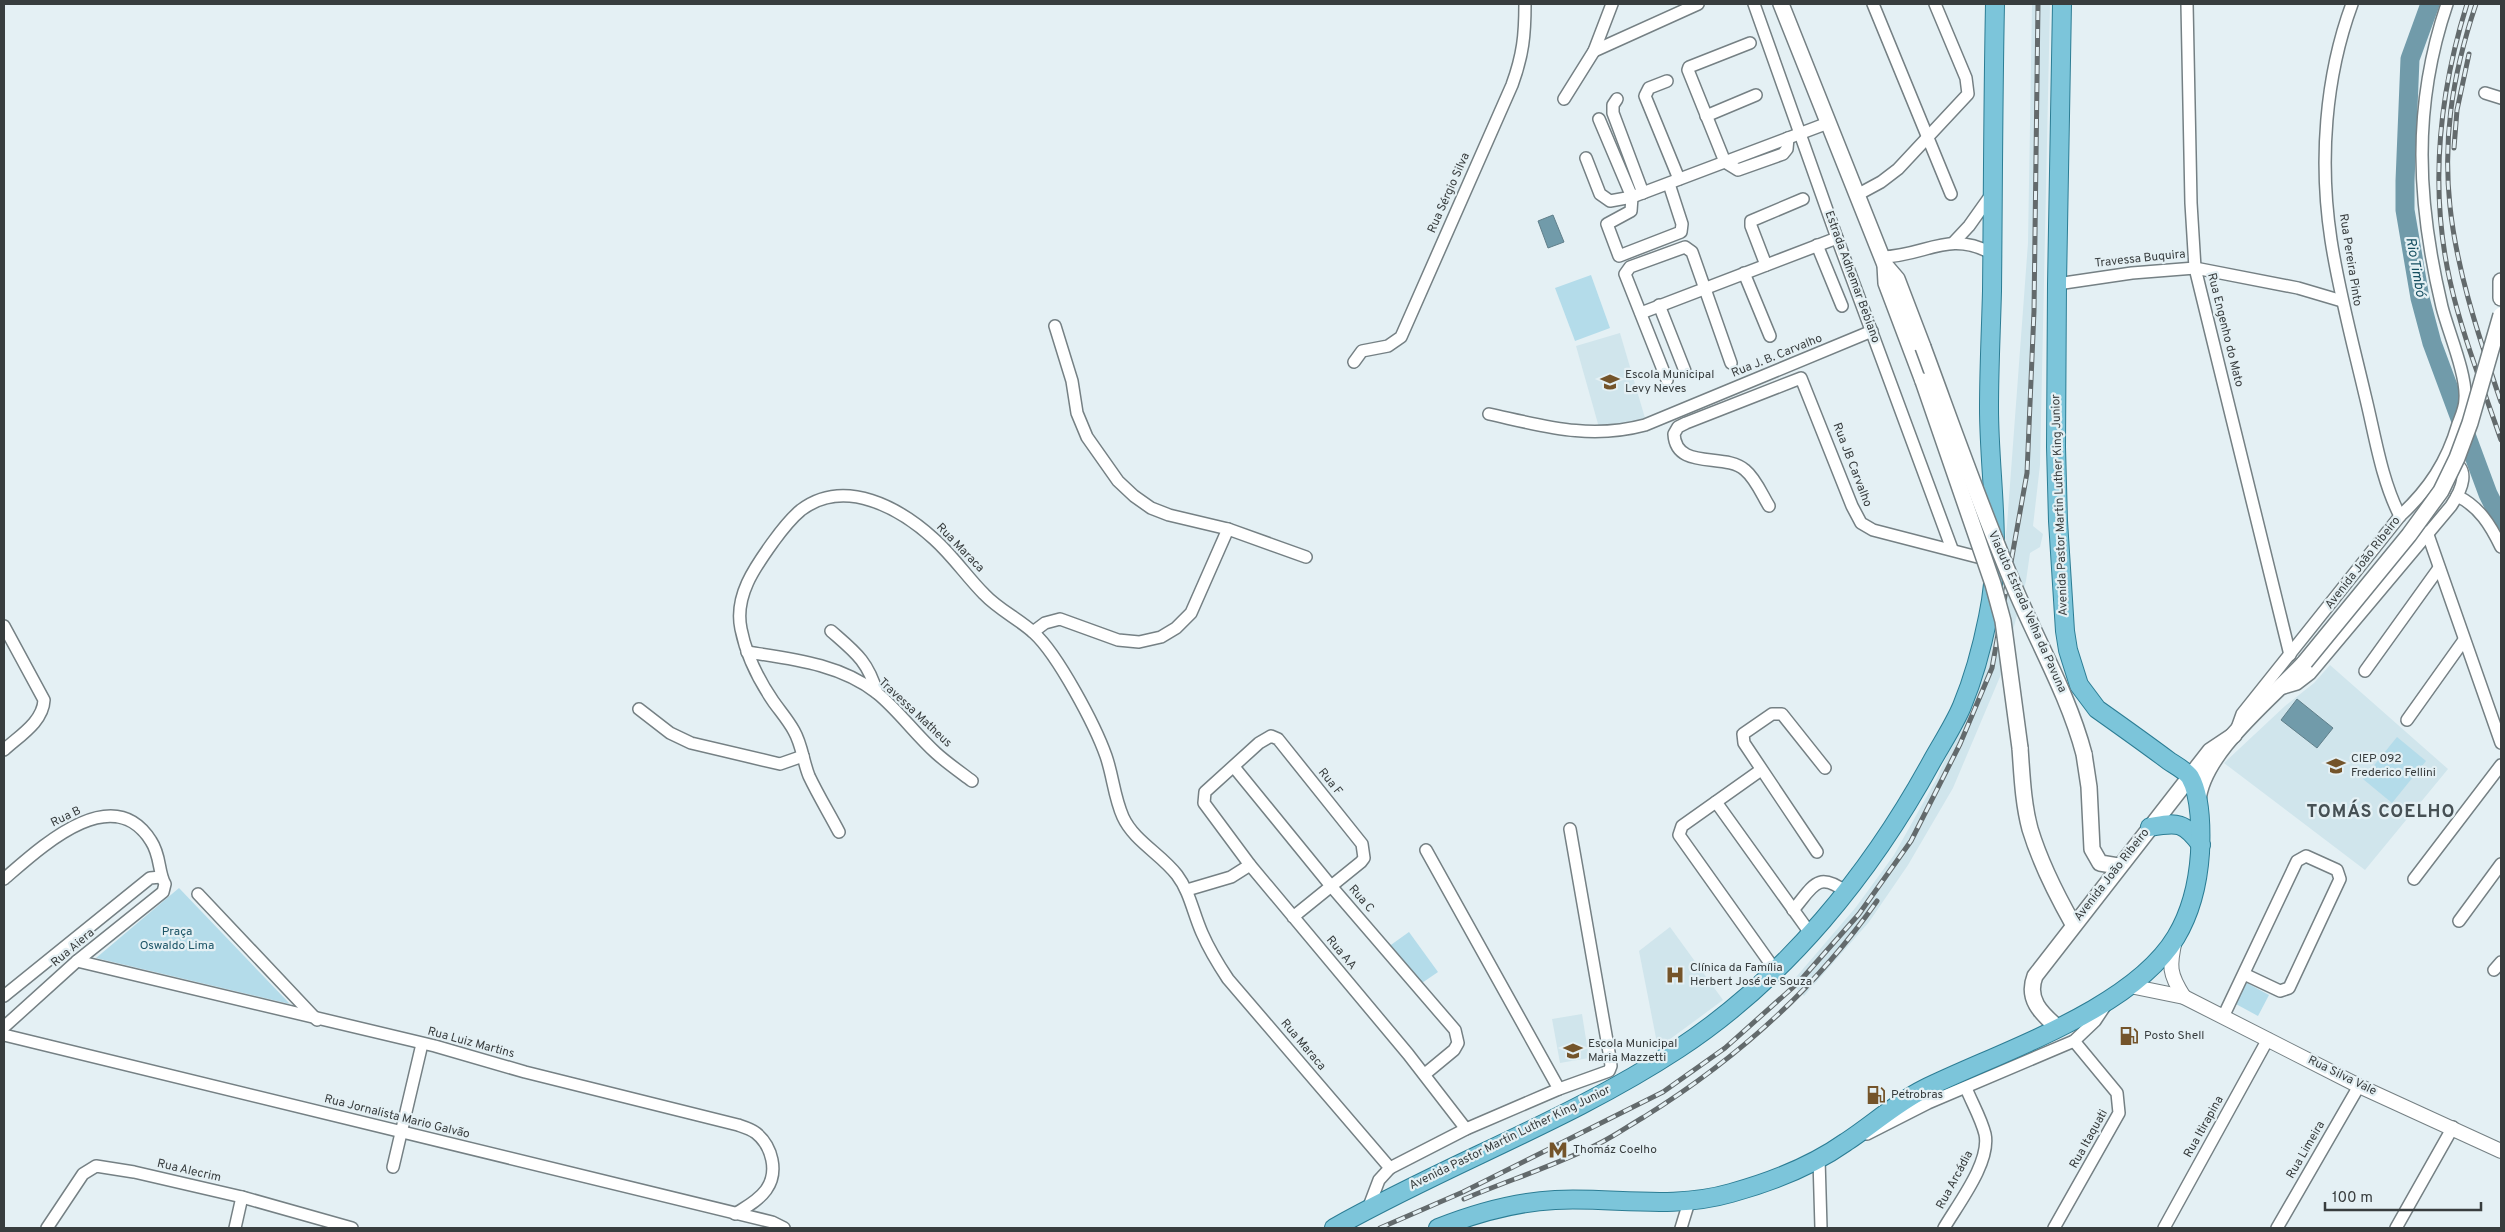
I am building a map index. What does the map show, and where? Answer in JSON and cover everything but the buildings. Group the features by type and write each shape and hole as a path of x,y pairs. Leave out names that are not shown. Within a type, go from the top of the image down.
{"main road":[{"path":"1781,4 1884,261"},
{"name":"Avenida Pastor Martin Luther King Junior","path":"1334,1228 1368,1209 1610,1091 1678,1049 1714,1024 1751,994 1810,933 1846,892 1900,818 1961,708 1980,655 1990,611 1994,561 1995,502 1989,409 1995,4"},
{"name":"Avenida Pastor Martin Luther King Junior","path":"2062,4 2056,284 2056,447 2065,631 2071,664 2079,685 2097,709 2190,776"},
{"name":"Viaduto Estrada Velha da Pavuna","path":"1884,261 1897,279 1988,525 2016,592 2075,721 2084,754 2089,787 2092,849 2100,863 2118,866"},
{"name":"Viaduto Estrada Velha da Pavuna","path":"1884,261 1886,283 1923,381 1993,584 2003,622 2020,748 2023,791 2030,828 2056,892 2073,924"},
{"path":"2501,281 2501,298"},
{"name":"Avenida João Ribeiro","path":"2198,805 2199,790 2205,773 2234,735 2304,662 2414,529 2441,491 2457,458 2470,423 2501,315"},
{"name":"Avenida João Ribeiro","path":"2057,1027 2042,1014 2035,1004 2032,985 2035,976 2118,866 2210,751 2234,735"},
{"path":"1438,1228 1471,1216 1526,1202 1558,1200 1650,1203 1689,1202 1730,1194 1778,1178 1819,1159 1845,1144 1921,1091 2057,1027 2109,1000 2130,986 2150,968 2176,938 2190,908 2196,887 2201,845 2198,805 2190,776"},
{"path":"2150,827 2170,823 2182,825 2192,833 2201,845"}],"street":[{"name":"Rua Sérgio Silva","path":"1354,362 1362,350 1388,346 1400,337 1522,59 1525,39 1525,4"},
{"path":"1564,99 1594,52 1612,4"},
{"path":"1594,52 1698,4"},
{"name":"Estrada Adhemar Bebiano","path":"1754,4 1837,238 1952,550"},
{"path":"1873,4 1951,194"},
{"path":"1857,195 1886,179 1962,102 1969,90 1966,78 1935,4"},
{"name":"Rua Engenho do Mato","path":"2187,4 2191,203 2196,268 2290,655"},
{"name":"Rua Pereira Pinto","path":"2352,4 2339,39 2332,72 2327,125 2329,226 2342,301 2387,484 2400,516"},
{"name":"Avenida João Ribeiro","path":"2234,735 2242,714 2400,516 2415,502 2446,460 2464,406 2466,398 2463,380 2442,307 2429,242 2423,197 2420,149 2423,103 2435,38 2447,4"},
{"path":"1725,162 1688,68 1750,43"},
{"path":"1599,120 1632,198 1631,211 1607,224 1619,256 1680,232 1682,224 1674,181 1645,96 1649,88 1667,81"},
{"path":"2485,93 2501,98"},
{"path":"1706,116 1756,95"},
{"path":"1617,99 1613,105 1614,113 1644,193"},
{"path":"1586,158 1602,198 1610,201 1632,198 1828,123"},
{"path":"1954,242 1969,226 1991,195"},
{"path":"1766,265 1751,226 1751,221 1803,199"},
{"path":"1641,313 1837,238"},
{"path":"1884,261 1954,242 1972,244 1991,253"},
{"path":"1817,245 1842,306"},
{"path":"1667,380 1626,277 1626,271 1630,267 1688,247 1692,252 1731,363"},
{"name":"Travessa Buquira","path":"2056,284 2132,273 2196,268 2298,288 2342,301"},
{"path":"1744,273 1770,336"},
{"path":"1659,305 1684,372"},
{"path":"1055,326 1072,381 1077,413 1086,436 1118,480 1151,508 1228,529 1306,557"},
{"name":"Rua J. B. Carvalho","path":"1489,414 1581,432 1605,433 1626,430 1645,425 1872,331"},
{"name":"Rua JB Carvalho","path":"1769,506 1745,469 1737,465 1685,455 1678,449 1674,434 1678,427 1796,378 1802,378 1852,506 1861,523 1873,530 1994,561"},
{"path":"2280,689 2297,684 2310,674 2457,496 2462,488 2463,473 2458,464 2446,460"},
{"name":"Rua Maraca","path":"840,832 815,787 802,756 796,734 773,700 747,652 740,626 740,610 743,593 755,567 784,528 801,510 820,500 851,496 877,501 904,516 934,539 984,594 1008,616 1033,632 1058,664 1098,738 1108,761 1116,799 1124,819 1137,836 1169,866 1187,890 1208,946 1228,978 1390,1168"},
{"path":"2457,496 2469,501 2481,514 2493,530 2501,547"},
{"path":"1033,632 1045,623 1060,619 1118,640 1139,642 1161,637 1176,628 1191,613 1228,529"},
{"path":"2427,532 2501,743"},
{"path":"2365,671 2439,568"},
{"path":"4,750 37,720 44,710 44,700 5,631"},
{"path":"831,631 862,658 872,676 877,693"},
{"path":"2407,720 2464,640"},
{"name":"Travessa Matheus","path":"747,652 795,659 830,668 852,678 877,693 935,752 972,781"},
{"path":"639,709 670,733 690,743 780,764 802,756"},
{"path":"1817,852 1744,743 1743,734 1776,712 1786,717 1825,768"},
{"name":"Rua F","path":"1234,767 1259,743 1270,736 1278,739 1362,844 1364,858 1332,886"},
{"path":"2414,879 2501,765"},
{"name":"Rua AA","path":"1234,767 1205,792 1203,797 1208,811 1250,865 1425,1074 1466,1129"},
{"name":"Rua C","path":"1234,767 1332,886 1455,1030 1458,1043 1454,1050 1425,1074"},
{"path":"1761,770 1682,826 1679,835 1775,970"},
{"path":"1716,802 1810,933"},
{"name":"Rua B","path":"4,879 38,850 72,827 87,820 110,817 124,818 133,822 151,840 160,859 162,877 165,884 163,892"},
{"path":"1368,1209 1379,1180 1390,1168 1466,1129 1559,1089 1609,1072 1611,1066 1570,829"},
{"path":"1426,850 1559,1089"},
{"path":"2223,1016 2299,858 2306,856 2337,870 2340,879 2289,988 2280,991 2244,974"},
{"path":"2458,921 2501,864"},
{"path":"1187,890 1226,879 1250,865"},
{"name":"Rua Aiera","path":"4,996 150,878 162,877"},
{"path":"1793,910 1820,882 1833,882 1846,892"},
{"path":"1293,917 1332,886"},
{"name":"Rua Aiera","path":"4,1027 77,961 163,892"},
{"path":"198,894 317,1020"},
{"path":"2176,938 2170,959 2170,970 2175,984 2184,997"},
{"name":"Rua Luiz Martins","path":"77,961 422,1044 738,1125 755,1132 766,1143 772,1158 773,1175 766,1189 756,1201 735,1214"},
{"name":"Rua Silva Vale","path":"2130,986 2184,997 2359,1086 2453,1127 2501,1151"},
{"path":"1845,1144 1877,1130 1928,1103 2074,1040 2095,1021 2109,1000"},
{"name":"Rua Jornalista Mario Galvão","path":"4,1035 772,1222 784,1228"},
{"name":"Rua Itirapina","path":"2164,1228 2268,1039"},
{"name":"Rua Itaquati","path":"2054,1228 2120,1113 2117,1092 2074,1040"},
{"path":"392,1167 422,1044"},
{"name":"Rua Limeira","path":"2277,1228 2359,1086"},
{"name":"Rua Arcádia","path":"1944,1228 1982,1163 1986,1150 1985,1136 1966,1088"},
{"path":"2396,1228 2453,1127"},
{"path":"1819,1159 1821,1228"},
{"name":"Rua Alecrim","path":"47,1228 83,1174 96,1166 134,1172 242,1197 352,1228"},
{"path":"236,1228 242,1197"},
{"path":"1681,1228 1689,1202"}],"shaded area":[{"path":"2032,4 2050,4 2040,465 2033,526 2043,534 2040,547 2030,553 2026,581 2002,672 1953,788 1908,865 1869,922 1804,996 1791,983 1856,907 1894,855 1937,778 1973,697 1995,630 2007,525 2028,243"},
{"path":"1553,215 1564,242 1548,248 1538,221"},
{"name":"Escola Municipal Levy Neves","path":"1620,333 1645,418 1600,431 1576,346"},
{"name":"CIEP 092 Frederico Fellini","path":"2330,665 2448,769 2365,870 2224,763 2285,706 2314,683"},
{"path":"2297,699 2333,728 2317,748 2281,720"},
{"name":"Clínica da Família Herbert José de Souza","path":"1670,927 1723,1000 1658,1048 1639,951"},
{"path":"1582,1014 1589,1058 1560,1063 1552,1019"}],"green space":[{"path":"1591,275 1610,328 1575,341 1555,288"},
{"path":"2397,737 2426,761 2392,803 2363,779"},
{"name":"Praça Oswaldo Lima","path":"179,888 290,1004 96,958"},
{"path":"1409,932 1438,972 1416,987 1388,947"},
{"path":"2245,982 2269,995 2258,1016 2234,1003"}],"waterway":[{"name":"Rio Timbó","path":"2430,4 2410,59 2405,210 2420,298 2432,343 2488,494 2501,520"}],"railway":[{"path":"1380,1228 1463,1192 1663,1092 1725,1048 1799,982 1859,914 1911,841 1960,744 1992,668 2027,473 2034,311 2038,4"},
{"path":"2467,4 2457,38 2444,106 2440,141 2440,211 2444,246 2455,301 2501,440"},
{"path":"2476,4 2460,59 2451,111 2448,159 2450,205 2457,251 2468,299 2501,402"},
{"path":"2454,148 2457,110 2469,54"},
{"path":"1464,1199 1552,1165 1602,1142 1644,1117 1710,1072 1771,1021 1800,993 1828,964 1877,901"}],"place":[{"name":"Escola Municipal Levy Neves","path":"1610,382"},
{"name":"CIEP 092 Frederico Fellini","path":"2336,766"},
{"name":"Clínica da Família Herbert José de Souza","path":"1675,975"},
{"name":"Posto Shell","path":"2129,1036"},
{"name":"Escola Municipal Maria Mazzetti","path":"1573,1051"},
{"name":"Petrobras","path":"1876,1095"},
{"name":"Thomáz Coelho","path":"1558,1150"}],"district":[{"name":"TOMÁS COELHO","path":"2381,812"}]}
